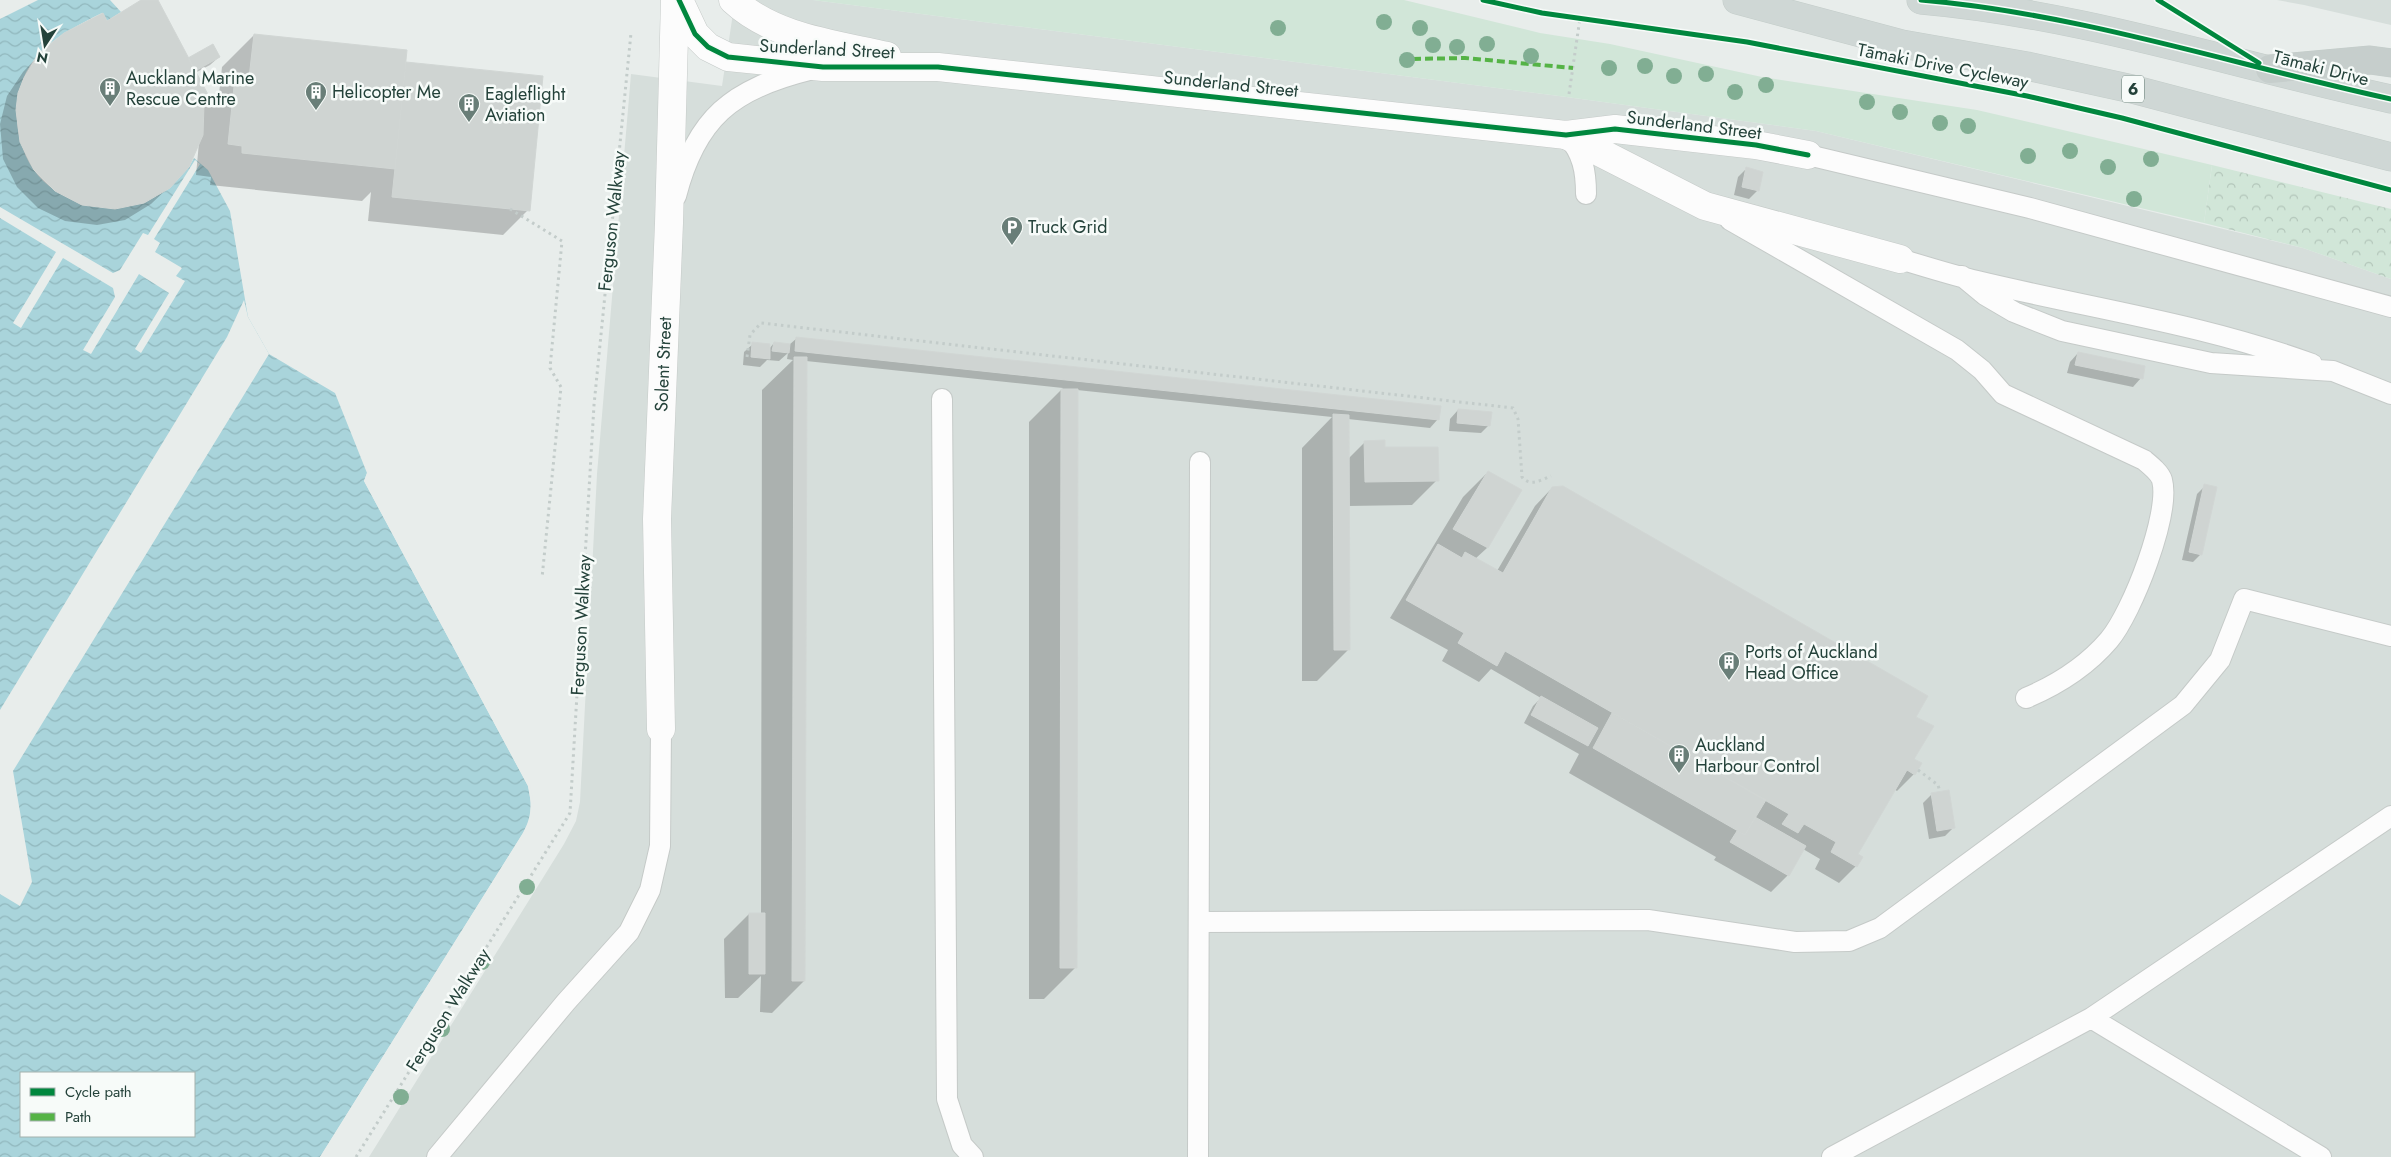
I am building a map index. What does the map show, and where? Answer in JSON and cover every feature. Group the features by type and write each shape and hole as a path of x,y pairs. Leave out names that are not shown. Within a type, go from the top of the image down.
{"highway":[{"path":"2270,70 2370,60 2391,63"}],"main road":[{"name":"6","path":"1737,0 1902,44 2027,66 2132,89 2391,157"},
{"name":"Tāmaki Drive","path":"1921,0 1968,4 2057,18 2155,40 2391,99"}],"street":[{"name":"Solent Street","path":"661,729 657,519 669,223 675,0"},
{"name":"Sunderland Street","path":"679,0 695,34 708,47 728,57 823,67 938,67"},
{"name":"Sunderland Street","path":"733,0 767,23 801,37 938,67 1566,135 1615,129 1756,145 1808,155"},
{"name":"Sunderland Street","path":"1566,135 1705,206 1900,260"}],"lane":[{"path":"669,223 687,162 699,136 716,114 732,101 783,77 823,67"},
{"path":"1566,135 1577,147 1586,173 1586,194"},
{"path":"1808,155 2030,208 2391,307"},
{"path":"1705,206 1958,350 1982,370 2003,394 2144,460 2162,477 2164,497 2149,558 2133,600 2110,639 2076,672 2052,687 2026,698"},
{"path":"1900,260 1962,276 2185,325 2262,345 2391,394"},
{"path":"1962,276 1985,295 2014,312 2062,331 2211,363 2333,371"},
{"path":"942,399 947,1099 962,1145 973,1157"},
{"path":"1198,1157 1200,462"},
{"path":"1199,922 1648,920 1795,942 1849,941 1880,928 2183,704 2220,660 2244,599 2391,636"},
{"path":"437,1157 566,1002 629,932 650,890 660,846 661,729"},
{"path":"1832,1157 2090,1018 2391,816"},
{"path":"2090,1018 2321,1157"}],"path":[{"path":"1570,17 1589,20"},
{"path":"1569,94 1580,18"},
{"path":"510,209 562,241 550,368 561,386 542,578"},
{"path":"747,356 750,335 762,323 1514,408 1518,419 1522,477 1531,483 1551,476"},
{"path":"1918,770 1938,785 1940,792"}],"shaded area":[{"path":"735,0 813,0 1816,131 2303,248 2391,279 2391,1157 369,1157 564,844 576,821 580,802 597,474 631,74 722,86"},
{"path":"2277,0 2391,0 2391,25 2304,5"}],"green space":[{"path":"813,0 1404,0 1540,33 1610,44 1762,77 1977,110 2212,165 2204,223 1816,131"},
{"path":"2212,165 2391,209 2391,279 2303,248 2204,223"}],"water":[{"path":"0,0 110,0 121,12 107,21 102,13 70,30 41,52 31,64 23,78 17,109 17,125 25,155 43,181 82,205 189,167 194,158 208,170 230,211 248,317 269,354 335,393 367,473 364,481 528,786 530,810 523,833 320,1157 0,1157"}],"pier":[{"path":"0,0 38,0 0,19"},
{"path":"195,160 200,164 154,239 160,243 155,252 182,268 176,276 185,281 141,353 135,349 169,293 139,274 91,354 83,350 115,297 113,288 63,258 21,328 13,323 56,252 0,218 0,207 113,273 120,270 143,233 148,235"},
{"path":"244,300 248,317 269,354 13,771 32,882 20,906 0,894 0,710 227,337"},
{"path":"367,473 369,474 366,481 530,785 534,804 533,820 323,1157 320,1157 530,819 531,803 528,786 364,481"}],"building":[{"name":"Auckland Marine Rescue Centre","path":"141,0 158,0 212,102 204,104 203,135 189,167 170,188 144,203 115,209 82,205 55,191 34,170 20,142 16,110 18,93 24,78 39,53 64,33 103,13 107,21"},
{"name":"Helicopter Me","path":"254,34 407,50 395,169 242,153 242,146 228,144 235,77 249,78"},
{"path":"213,44 220,57 195,71 188,58"},
{"name":"Eagleflight Aviation","path":"406,62 543,76 530,211 392,197"},
{"path":"1746,167 1763,172 1759,191 1742,187"},
{"path":"796,337 1441,406 1439,420 795,351"},
{"path":"752,342 770,344 770,359 751,357"},
{"path":"774,342 790,344 789,353 772,351"},
{"path":"2078,352 2145,366 2143,379 2075,365"},
{"path":"794,357 807,357 805,981 792,981"},
{"path":"1061,389 1078,389 1077,968 1060,968"},
{"path":"1458,409 1492,412 1490,426 1457,423"},
{"path":"1333,414 1349,415 1350,650 1334,650"},
{"path":"1385,440 1385,447 1438,447 1439,481 1365,482 1364,441"},
{"path":"1488,471 1522,490 1488,548 1453,529"},
{"path":"2204,484 2217,487 2202,555 2189,552"},
{"name":"Ports of Auckland Head Office","path":"1563,486 1928,696 1916,717 1934,726 1914,759 1922,763 1915,775 1907,770 1858,854 1863,857 1857,867 1831,852 1836,842 1804,824 1798,833 1782,824 1789,814 1505,651 1497,666 1458,643 1464,633 1406,600 1438,544 1462,558 1465,552 1503,573 1552,487"},
{"path":"1541,696 1598,728 1588,746 1531,715"},
{"name":"Auckland Harbour Control","path":"1612,713 1766,800 1745,835 1593,748"},
{"path":"1949,790 1955,828 1937,831 1931,793"},
{"path":"1755,817 1806,846 1789,876 1730,842 1737,831 1745,835"},
{"path":"749,913 765,913 765,974 749,974"}],"marked path":[{"path":"1413,59 1465,58 1573,68"}],"cycle path":[{"path":"679,0 695,34 708,47 728,57 823,67 938,67 1566,135 1615,129 1756,145 1808,155"},
{"name":"Tāmaki Drive Cycleway","path":"1483,0 1542,13 1747,42 2027,96 2122,118 2391,190"},
{"path":"1921,0 1981,7 2099,29 2391,99"},
{"path":"2158,0 2259,63"}],"place":[{"name":"Auckland Marine Rescue Centre","path":"110,107"},
{"name":"Helicopter Me","path":"316,111"},
{"name":"Eagleflight Aviation","path":"469,123"},
{"name":"Truck Grid","path":"1012,246"},
{"name":"Ports of Auckland Head Office","path":"1729,681"},
{"name":"Auckland Harbour Control","path":"1679,774"}]}
